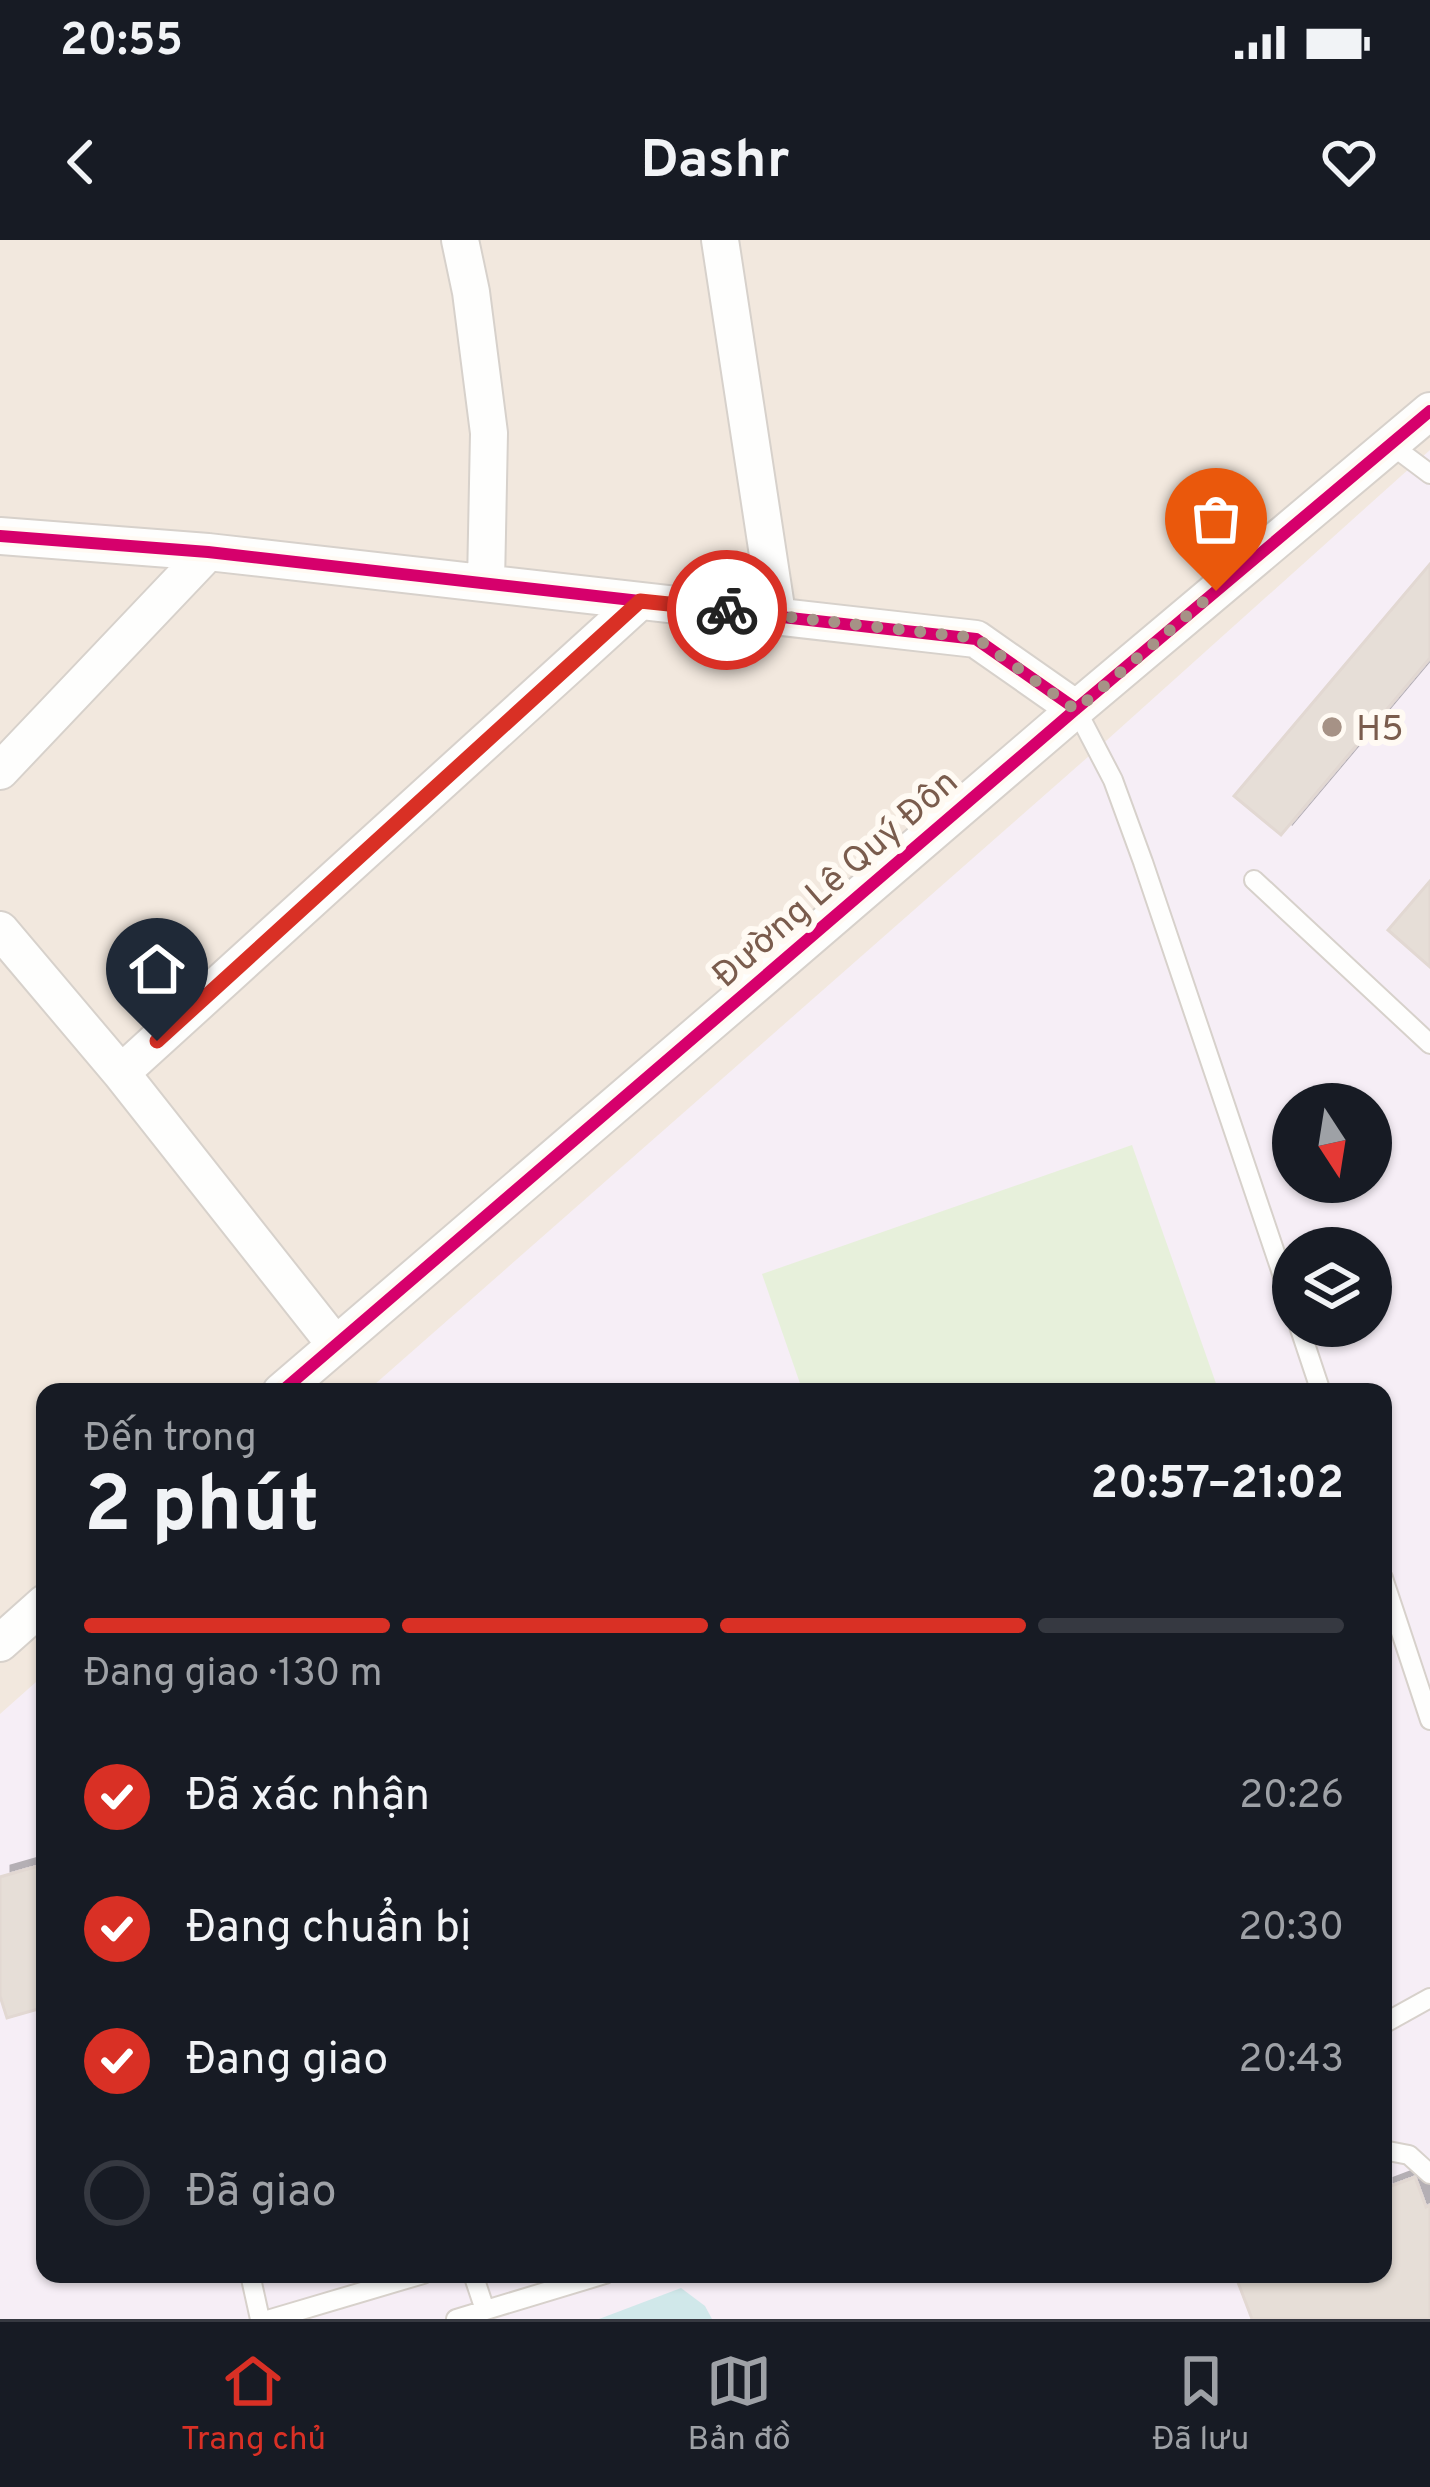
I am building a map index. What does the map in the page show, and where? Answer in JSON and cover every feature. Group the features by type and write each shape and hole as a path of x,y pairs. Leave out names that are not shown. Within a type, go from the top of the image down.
{"street":[{"path":"460,240 489,433 486,584"},
{"path":"720,240 777,614"},
{"name":"Đường Lê Quý Đôn","path":"291,1383 1430,411"},
{"path":"0,536 208,552 976,638 1076,710"},
{"path":"0,770 208,552"},
{"path":"121,1073 640,601"},
{"path":"0,931 121,1073 335,1344"},
{"path":"0,1643 36,1611"}],"lane":[{"path":"1390,444 1430,474"},
{"path":"1076,710 1113,780 1144,862 1272,1243"},
{"path":"1254,880 1430,1044"},
{"path":"1307,1347 1318,1383"},
{"path":"1392,1606 1430,1720"},
{"path":"1392,2019 1430,1998"},
{"path":"1392,2152 1408,2155 1430,2174"},
{"path":"252,2283 260,2319"},
{"path":"271,2319 393,2283"},
{"path":"476,2283 484,2310"},
{"path":"456,2319 575,2283"}],"shaded area":[{"path":"0,240 1430,240 1430,2319 0,2319"},
{"path":"1430,450 1430,2319 0,2319 0,1714 36,1682 36,2283 1392,2283 1392,1383 376,1383"}],"green space":[{"path":"1132,1145 1216,1383 800,1383 762,1274"}],"water":[{"path":"681,2288 705,2306 712,2319 599,2319"}],"building":[{"name":"H5","path":"1430,564 1430,658 1281,835 1234,796"},
{"path":"1430,881 1430,967 1388,930"},
{"path":"36,1867 36,2010 7,2018 0,1996 0,1877"},
{"path":"1415,2177 1426,2207 1430,2205 1430,2319 1252,2319 1238,2283 1392,2283 1392,2186"}],"cycle path":[{"path":"291,1383 1430,411"},
{"path":"0,536 208,552 976,639 1076,709"}],"way so far":[{"path":"727,610 976,638 1076,710 1216,591"}],"place":[{"name":"H5","path":"1332,727"}],"route":[{"path":"157,1041 640,601 727,610"}]}
